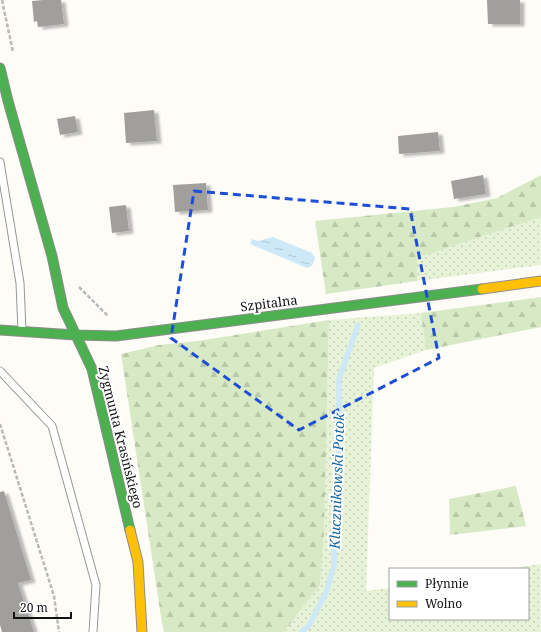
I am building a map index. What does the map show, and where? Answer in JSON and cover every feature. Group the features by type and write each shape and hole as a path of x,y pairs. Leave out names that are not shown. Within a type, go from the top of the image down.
{"street":[{"name":"Zygmunta Krasińskiego","path":"0,68 52,256 63,308 92,369 138,562 142,632"},
{"name":"Szpitalna","path":"0,330 116,336 541,281"}],"lane":[{"path":"0,162 20,283 22,331"},
{"path":"0,370 52,426 96,585 93,632"}],"path":[{"path":"0,424 54,596 59,632"}],"highlighted area":[{"path":"194,191 410,209 439,358 299,430 171,338"}],"green space":[{"path":"541,175 541,217 417,258 417,281 326,294 315,221 453,207 497,198"},
{"path":"541,217 541,265 417,281 417,258"},
{"path":"541,297 541,327 426,350 421,313"},
{"path":"421,313 426,350 374,368 366,591 389,588 389,620 529,620 529,568 515,568 541,564 541,632 284,632 320,585 324,534 329,320"},
{"path":"329,320 324,534 320,585 284,632 164,632 121,354 159,345 198,341"},
{"path":"516,486 526,526 450,535 449,499"}],"water":[{"path":"273,237 312,253 315,258 312,266 307,268 250,244 252,239 258,241"}],"building":[{"path":"61,0 64,24 38,27 37,21 34,22 32,1"},
{"path":"487,0 520,0 520,24 488,24"},
{"path":"154,110 157,141 126,143 124,113"},
{"path":"75,116 78,132 60,135 57,119"},
{"path":"438,132 440,151 399,154 398,136"},
{"path":"483,175 486,194 454,199 451,181"},
{"path":"206,183 208,210 175,212 173,185"},
{"path":"126,205 129,231 112,233 109,207"},
{"path":"4,491 31,580 18,583 34,632 2,632 0,625 0,492"}],"waterway":[{"name":"Klucznikowski Potok","path":"302,632 309,625 326,593 334,566 339,493 339,379 358,325"}],"traffic: fast":[{"path":"0,68 52,256 63,308 92,369 130,530"},
{"path":"0,330 116,336 482,289"}],"traffic: slow":[{"path":"482,289 541,281"},
{"path":"130,530 138,562 142,632"}]}
